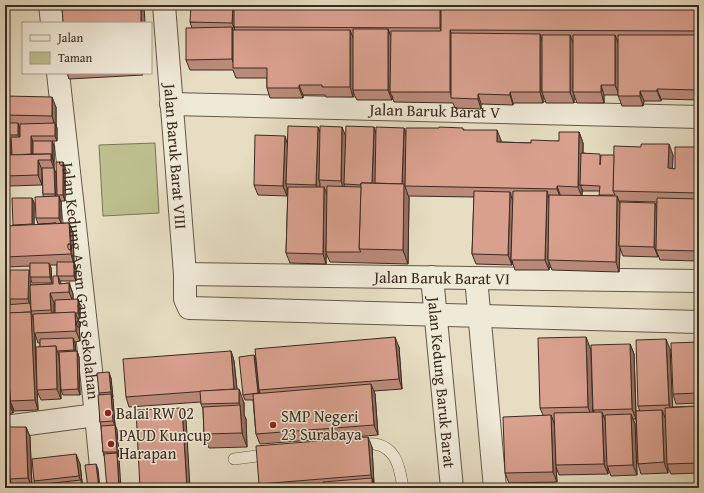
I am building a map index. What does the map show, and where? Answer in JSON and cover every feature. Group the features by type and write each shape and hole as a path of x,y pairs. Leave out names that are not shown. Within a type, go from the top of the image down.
{"street":[{"path":"50,5 52,22"},
{"name":"Jalan Baruk Barat VIII","path":"164,5 185,274 185,299 189,308 436,315"},
{"name":"Jalan Kedung Asem Gang Sekolahan","path":"58,74 103,488"},
{"name":"Jalan Baruk Barat V","path":"171,104 699,117"},
{"name":"Jalan Baruk Barat VI","path":"185,274 699,281"},
{"name":"Jalan Kedung Baruk Barat","path":"432,277 452,488"},
{"path":"476,278 495,488"},
{"path":"436,315 699,322"},
{"path":"5,427 96,415"}],"lane":[{"path":"343,447 374,444 388,449 399,465 403,488"},
{"path":"234,458 280,454"}],"green space":[{"path":"155,143 159,213 103,216 99,145"}],"building":[{"path":"62,5 141,5 141,22 63,22"},
{"path":"191,5 233,5 232,23 190,22"},
{"path":"234,5 440,5 440,28 234,27"},
{"path":"441,5 699,5 699,31 450,30 450,92 390,92 391,31 441,31"},
{"path":"232,27 232,59 186,60 186,28"},
{"path":"353,29 388,29 388,90 353,90"},
{"path":"233,30 350,30 350,87 299,85 299,88 267,88 267,68 233,68"},
{"path":"451,33 540,34 540,92 510,92 510,95 478,94 478,99 451,98"},
{"path":"542,35 570,35 570,92 542,92"},
{"path":"573,35 615,35 615,85 601,85 601,92 573,92"},
{"path":"618,35 699,35 699,90 657,89 657,91 640,91 640,96 618,96"},
{"path":"5,96 52,97 52,116 5,115"},
{"path":"5,123 18,123 18,135 8,135 7,132 5,132"},
{"path":"55,123 55,136 31,136 31,154 12,155 11,137 20,137 20,124"},
{"path":"288,126 318,127 316,185 286,184"},
{"path":"320,126 342,127 341,181 319,180"},
{"path":"346,126 374,127 372,183 361,183 361,185 344,184"},
{"path":"376,127 404,128 402,184 375,183"},
{"path":"406,128 463,128 463,130 497,130 497,142 531,143 531,140 559,141 559,132 579,132 578,187 557,186 557,189 405,186"},
{"path":"5,132 7,132 8,151 5,152"},
{"path":"255,135 285,136 283,186 254,185"},
{"path":"33,141 52,141 52,156 51,154 33,154"},
{"path":"641,144 669,144 668,168 675,169 675,147 699,147 699,193 613,191 614,146 641,147"},
{"path":"581,153 600,154 600,165 601,155 614,155 613,191 615,195 599,195 600,186 580,185"},
{"path":"51,154 51,160 38,160 38,175 5,176 5,155"},
{"path":"56,162 63,162 63,195 57,195"},
{"path":"42,168 54,168 55,194 43,194"},
{"path":"361,183 404,184 403,250 359,249"},
{"path":"327,186 361,187 359,249 361,252 326,252"},
{"path":"288,187 324,187 323,254 286,253"},
{"path":"474,191 510,192 508,255 472,254"},
{"path":"513,191 547,191 545,260 511,260"},
{"path":"549,195 617,196 616,262 548,260"},
{"path":"59,196 59,218 36,218 35,197"},
{"path":"12,198 32,198 32,224 13,225"},
{"path":"657,198 699,199 698,251 656,250"},
{"path":"620,202 655,203 654,247 619,246"},
{"path":"69,223 71,254 5,257 5,226"},
{"path":"57,262 74,262 74,276 57,276"},
{"path":"30,263 49,263 50,277 30,277"},
{"path":"5,267 8,267 8,301 5,301"},
{"path":"10,270 29,270 28,299 9,299"},
{"path":"53,276 58,276 59,284 69,283 69,292 50,293 51,310 31,311 30,285 53,284"},
{"path":"78,299 78,313 55,313 55,300"},
{"path":"30,303 31,312 6,313 5,316 5,305"},
{"path":"31,312 35,400 10,401 6,313"},
{"path":"75,312 76,331 34,333 33,314"},
{"path":"5,332 7,369 5,369"},
{"path":"395,337 399,379 259,390 255,349"},
{"path":"586,337 588,407 540,408 538,338"},
{"path":"73,338 74,350 57,351 56,346 40,347 40,339"},
{"path":"666,339 669,405 638,406 636,340"},
{"path":"699,342 699,393 673,394 671,343"},
{"path":"630,344 632,409 593,410 591,345"},
{"path":"56,346 57,389 37,390 36,347"},
{"path":"77,351 78,389 61,390 59,352"},
{"path":"231,351 234,389 126,397 123,359"},
{"path":"254,355 258,393 243,395 239,357"},
{"name":"Balai RW 02","path":"109,372 111,392 99,393 97,373"},
{"path":"5,381 9,381 11,408 5,408"},
{"path":"371,384 374,425 256,434 253,394"},
{"path":"239,389 239,403 201,404 200,391"},
{"name":"Balai RW 02","path":"111,394 113,421 100,422 98,395"},
{"path":"240,405 242,433 204,434 203,407"},
{"path":"699,406 699,463 667,464 665,408"},
{"path":"182,408 187,488 140,488 136,410"},
{"path":"662,410 664,462 638,464 636,411"},
{"path":"602,412 604,464 556,465 554,413"},
{"path":"631,414 633,465 607,466 605,415"},
{"path":"551,415 553,472 505,473 503,417"},
{"name":"PAUD Kuncup Harapan","path":"115,425 117,452 103,452 101,426"},
{"path":"8,427 26,427 28,478 10,479"},
{"path":"368,437 371,475 259,484 256,446"},
{"name":"PAUD Kuncup Harapan","path":"117,453 119,488 107,488 104,454"},
{"path":"76,454 79,476 34,481 32,459"},
{"path":"96,464 99,488 88,488 85,465"},
{"path":"372,478 372,488 324,488 323,482"},
{"path":"81,480 82,488 35,488 35,485"},
{"path":"5,486 28,486 28,488 5,488"}],"place":[{"name":"Balai RW 02","path":"108,413"},
{"name":"SMP Negeri 23 Surabaya","path":"273,425"},
{"name":"PAUD Kuncup Harapan","path":"111,444"}]}
